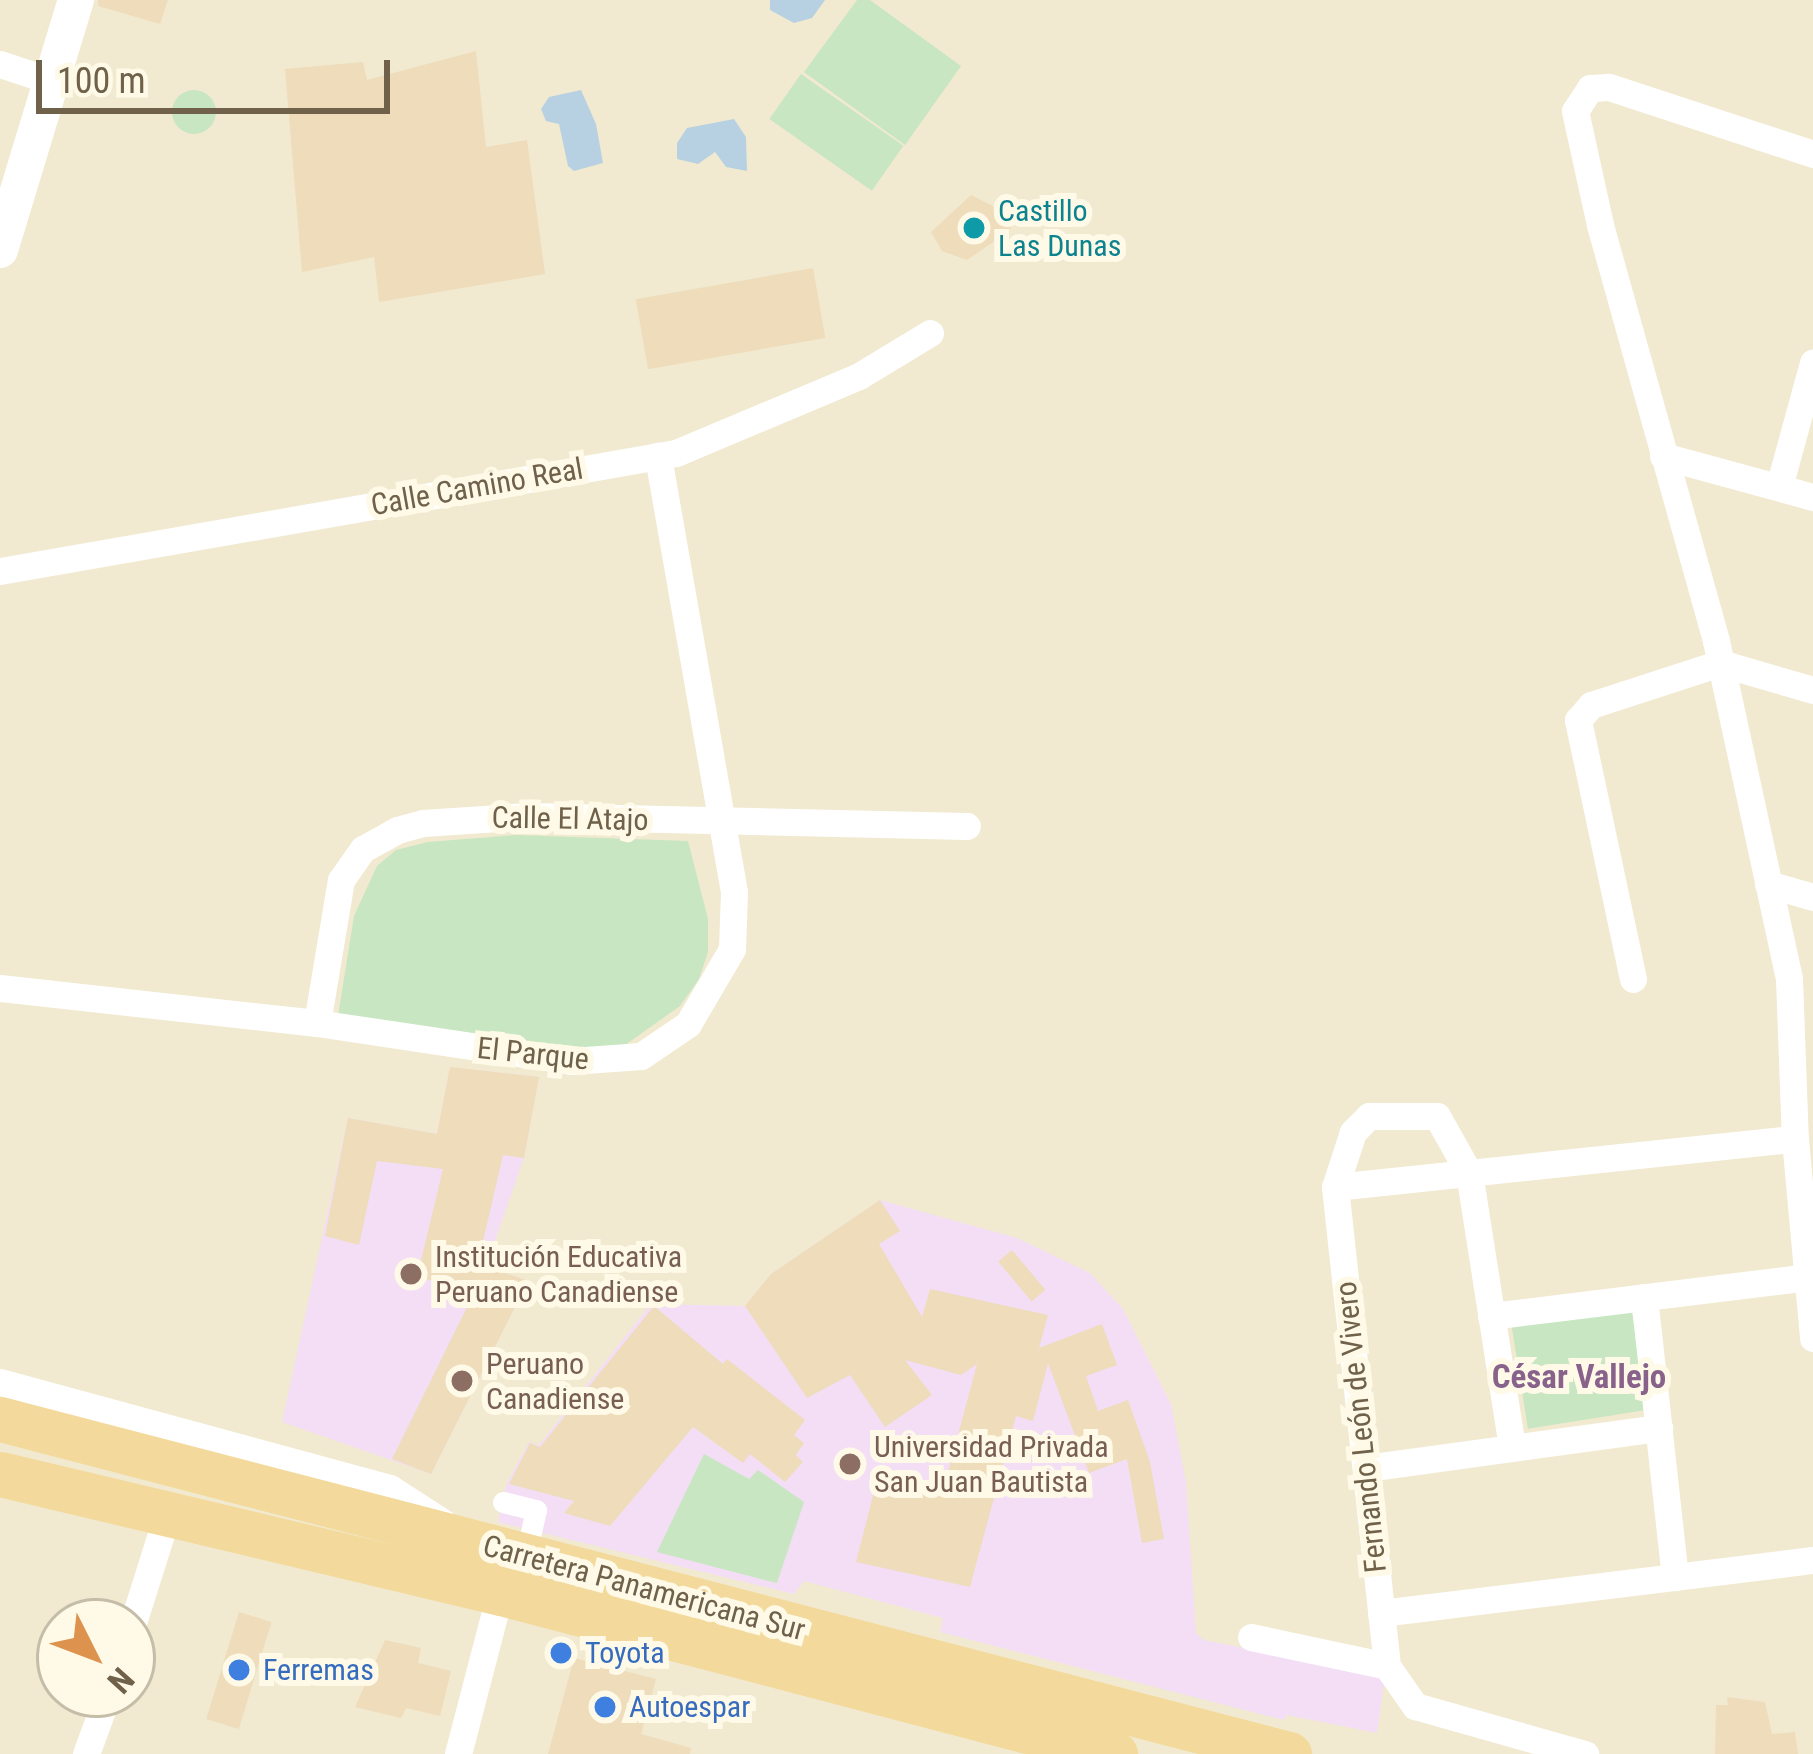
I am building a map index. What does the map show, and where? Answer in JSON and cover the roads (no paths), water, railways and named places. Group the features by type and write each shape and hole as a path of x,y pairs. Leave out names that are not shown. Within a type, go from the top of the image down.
{"highway":[{"name":"Carretera Panamericana Sur","path":"0,1419 505,1568 1094,1751"},
{"name":"Carretera Panamericana Sur","path":"0,1474 167,1515 505,1568 1289,1754"}],"street":[{"path":"0,250 76,0"},
{"path":"0,64 51,81"},
{"path":"1813,154 1609,87 1591,88 1577,102 1576,120 1595,204 1720,663 1789,980 1803,1106 1795,1138 1813,1338"},
{"name":"Calle Camino Real","path":"0,571 658,456 859,376 930,333"},
{"path":"1779,487 1813,363"},
{"name":"El Parque","path":"0,988 316,1023 571,1061 641,1056 688,1024 731,949 734,892 718,822 658,456"},
{"path":"1663,456 1813,497"},
{"path":"1633,980 1578,720 1591,705 1720,663 1813,690"},
{"name":"Calle El Atajo","path":"316,1023 340,880 363,849 397,830 423,823 528,816 967,826"},
{"path":"1768,884 1813,898"},
{"path":"1512,1447 1469,1173 1437,1116 1369,1116 1353,1132 1335,1187 1469,1173 1795,1138"},
{"name":"Fernando León de Vivero","path":"1335,1187 1388,1666"},
{"path":"1492,1316 1807,1277"},
{"path":"1644,1297 1675,1576"},
{"path":"0,1382 390,1488 505,1568"},
{"path":"1366,1468 1658,1428"},
{"path":"458,1754 505,1568 536,1510 502,1502"},
{"path":"141,1598 167,1515"},
{"path":"1382,1613 1813,1560"},
{"path":"1252,1637 1388,1666 1415,1706 1585,1754"},
{"path":"86,1754 99,1718"}],"water":[{"path":"770,0 825,0 812,18 794,23 770,10"},
{"path":"581,90 596,124 603,163 574,171 568,166 559,124 546,121 541,109 549,97"},
{"path":"734,119 746,137 747,171 726,167 715,152 698,164 677,159 677,143 687,128"}],"place":[{"name":"Castillo Las Dunas","path":"974,228"},
{"name":"Institución Educativa Peruano Canadiense","path":"411,1274"},
{"name":"Peruano Canadiense","path":"462,1381"},
{"name":"Universidad Privada San Juan Bautista","path":"850,1464"},
{"name":"Toyota","path":"561,1653"},
{"name":"Ferremas","path":"239,1670"},
{"name":"Autoespar","path":"605,1707"}],"district":[{"name":"César Vallejo","path":"1579,1377"}]}
